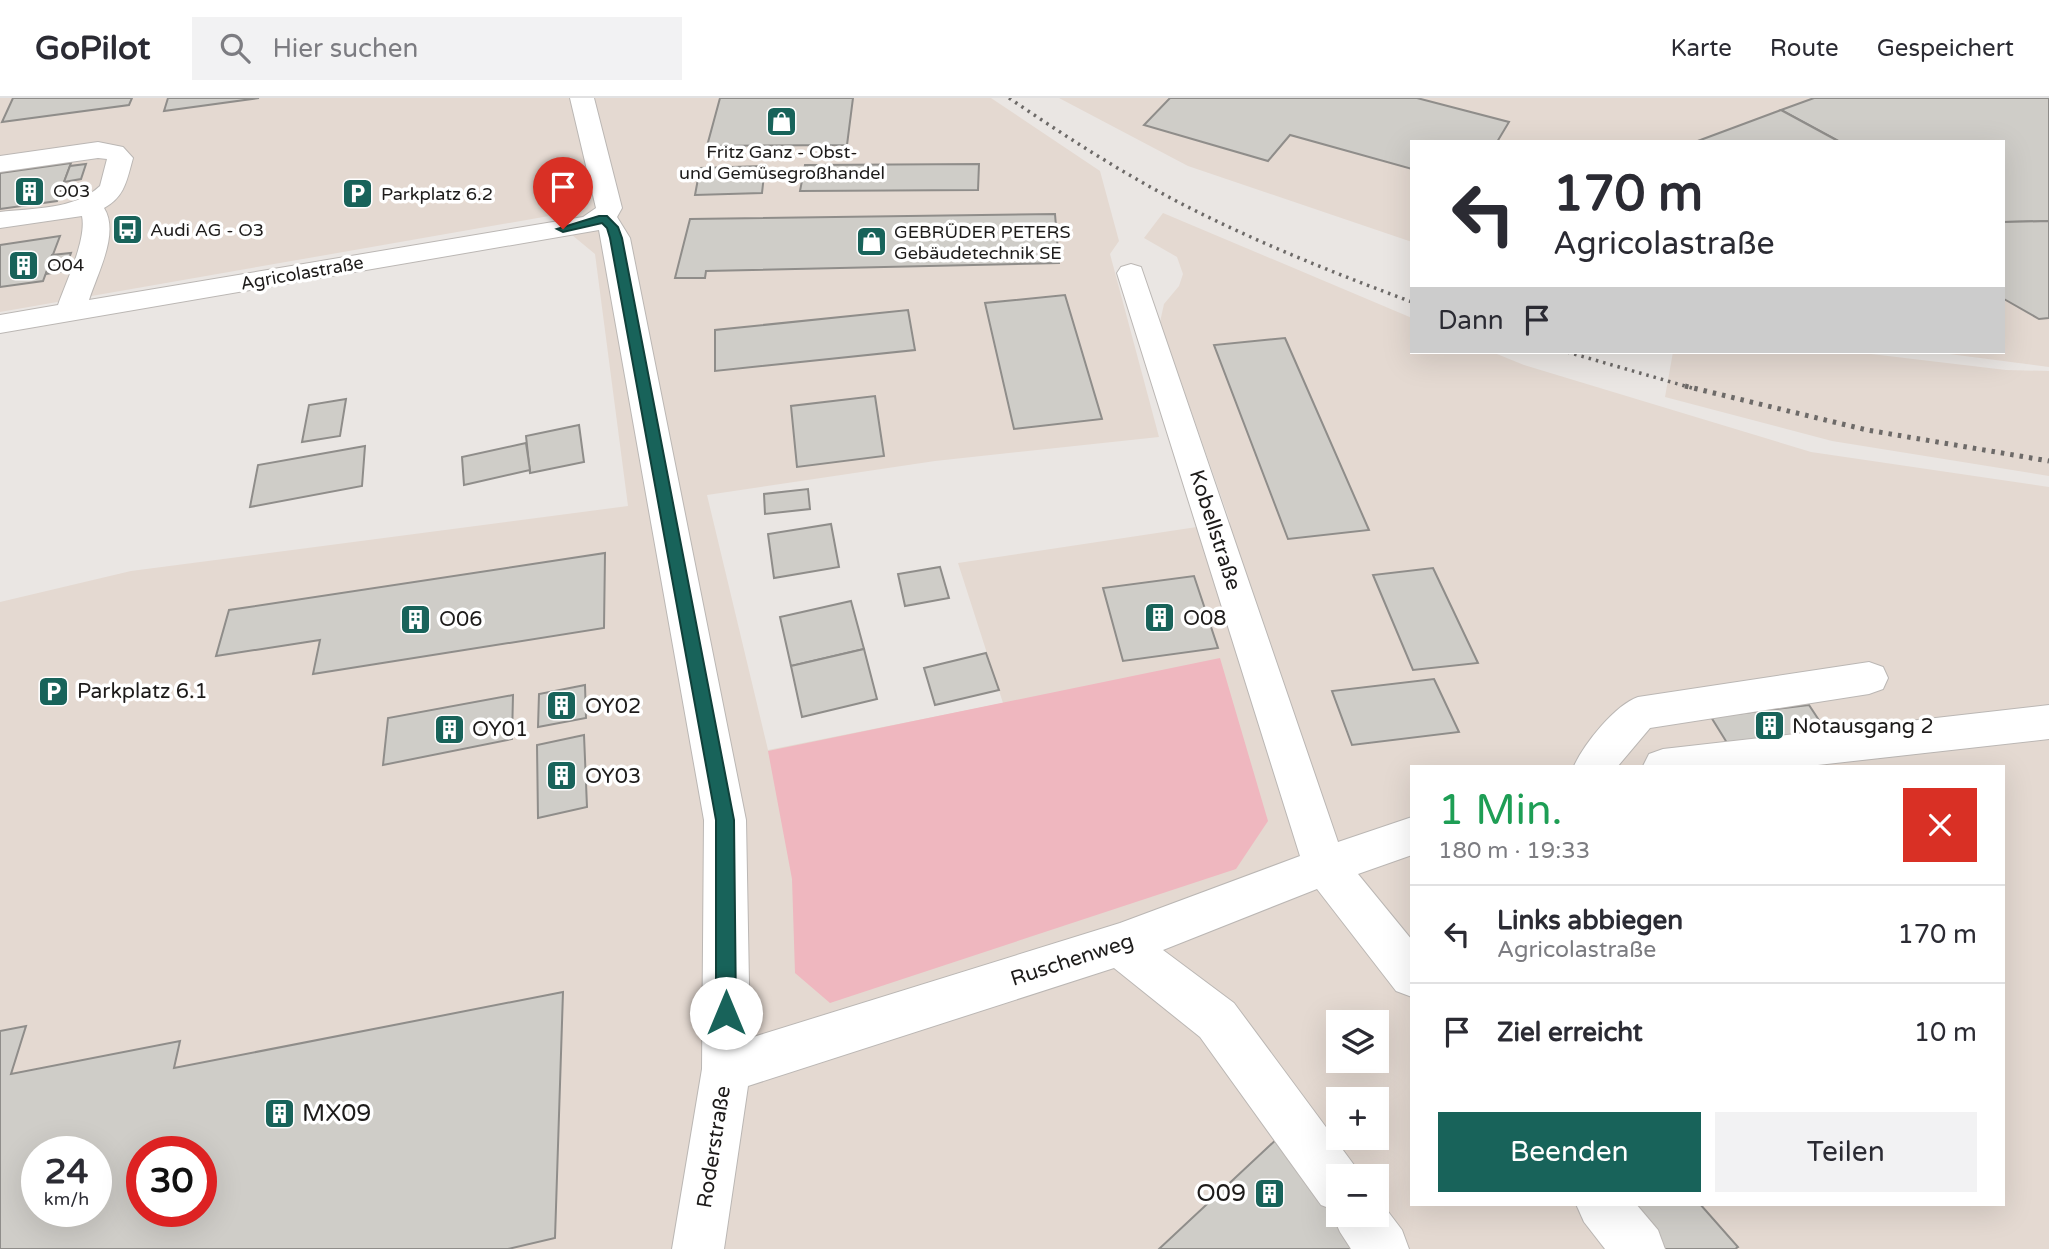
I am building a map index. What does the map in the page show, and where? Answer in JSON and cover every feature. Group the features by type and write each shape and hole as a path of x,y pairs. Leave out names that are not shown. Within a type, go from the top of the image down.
{"street":[{"name":"Roderstraße","path":"582,98 609,208 603,218 612,227 621,262 725,820 726,1069 698,1249"},
{"path":"0,164 98,150 114,152 120,158 112,187 89,205 0,220"},
{"path":"70,312 96,234 97,218 89,205"},
{"name":"Agricolastraße","path":"0,324 590,224 603,218"},
{"name":"Kobellstraße","path":"1131,273 1325,866"},
{"path":"1595,765 1638,713 1869,678"},
{"path":"1672,765 2049,722"},
{"name":"Ruschenweg","path":"726,1069 1120,945 1325,866 1410,837"},
{"path":"1325,866 1410,972"},
{"path":"1120,945 1217,1020 1326,1169"},
{"path":"1604,1206 1639,1249"},
{"path":"1367,1227 1383,1249"}],"shaded area":[{"path":"0,98 991,98 1100,171 1119,241 1110,254 1159,437 935,461 707,495 768,750 1003,703 958,563 1230,522 1160,322 1164,304 1179,286 1183,274 1177,257 1144,238 1163,213 1410,317 1410,354 1497,354 1524,365 1811,452 2049,487 2049,1249 0,1249 0,602 131,571 628,506 595,254 549,216 0,312"},
{"path":"1059,98 2049,98 2049,367 1949,354 2005,354 2005,140 1410,140 1410,241 1188,166"},
{"path":"1673,354 1871,354 2006,370 2049,371 2049,476 1832,441 1665,397"},
{"path":"1220,658 1268,821 1236,869 830,1003 795,973 792,879 768,751"}],"building":[{"path":"13,98 132,98 129,105 2,122"},
{"path":"168,98 259,98 164,111"},
{"name":"Fritz Ganz - Obst- und Gemüsegroßhandel","path":"720,98 853,98 847,145 707,146"},
{"path":"1170,98 1417,98 1509,122 1498,140 1410,140 1410,168 1290,135 1268,161 1144,125"},
{"path":"1814,98 2049,98 2049,221 2005,222 2005,140 1836,140 1781,110"},
{"path":"1781,110 1836,140 1700,140"},
{"name":"O03","path":"71,163 57,201 0,209 0,173"},
{"path":"86,164 81,179 64,182 70,166"},
{"path":"979,164 978,190 800,191 805,165"},
{"path":"765,166 762,193 695,195 700,168"},
{"name":"GEBRÜDER PETERS Gebäudetechnik SE","path":"1055,214 1059,263 706,271 705,278 675,278 690,219"},
{"path":"2049,221 2049,318 2039,319 2005,300 2005,222"},
{"name":"O04","path":"60,236 43,281 0,287 0,245"},
{"path":"71,253 64,271 46,274 52,255"},
{"path":"1065,295 1102,419 1014,429 985,303"},
{"path":"908,310 915,350 715,371 715,330"},
{"path":"1285,338 1369,530 1288,539 1214,345"},
{"path":"875,396 884,456 797,467 791,406"},
{"path":"346,399 340,436 302,442 309,405"},
{"path":"579,425 584,462 530,473 526,436"},
{"path":"526,443 530,470 464,485 462,457"},
{"path":"365,446 362,486 250,507 258,465"},
{"path":"808,489 810,509 765,514 764,494"},
{"path":"831,524 839,567 774,578 768,534"},
{"name":"O06","path":"605,553 604,628 313,674 320,640 216,656 229,610"},
{"path":"940,567 949,598 905,606 898,574"},
{"path":"1433,568 1478,663 1413,670 1373,575"},
{"name":"O08","path":"1194,576 1218,648 1123,661 1103,588"},
{"path":"851,601 864,649 791,666 780,617"},
{"path":"864,649 877,699 802,717 791,666"},
{"path":"986,653 999,690 935,705 924,668"},
{"path":"1434,679 1459,732 1352,745 1332,691"},
{"name":"OY02","path":"585,685 586,718 538,727 539,694"},
{"name":"OY01","path":"513,695 512,739 383,765 388,718"},
{"name":"Notausgang 2","path":"1809,705 1828,734 1729,746 1711,717"},
{"name":"OY03","path":"584,735 587,807 538,818 537,745"},
{"name":"MX09","path":"563,992 555,1238 508,1249 0,1249 0,1031 26,1026 11,1074 180,1041 174,1068"},
{"name":"O09","path":"1280,1136 1326,1204 1326,1227 1342,1227 1357,1249 1159,1249"},
{"path":"1624,1206 1702,1206 1738,1247 1735,1249 1660,1249"}],"railway":[{"path":"1009,98 1094,154 1182,204 1296,256 1410,301"},
{"path":"1574,354 1685,386"},
{"path":"1685,386 1867,430 2049,461"},
{"path":"1685,386 1692,388"}],"place":[{"name":"Fritz Ganz - Obst- und Gemüsegroßhandel","path":"782,121"},
{"name":"O03","path":"30,191"},
{"name":"Parkplatz 6.2","path":"358,194"},
{"name":"Audi AG - O3","path":"127,230"},
{"name":"GEBRÜDER PETERS Gebäudetechnik SE","path":"871,242"},
{"name":"O04","path":"24,265"},
{"name":"O08","path":"1160,618"},
{"name":"O06","path":"416,619"},
{"name":"Parkplatz 6.1","path":"54,691"},
{"name":"OY02","path":"562,706"},
{"name":"Notausgang 2","path":"1769,726"},
{"name":"OY01","path":"449,729"},
{"name":"OY03","path":"562,776"},
{"name":"MX09","path":"279,1113"},
{"name":"O09","path":"1269,1193"}],"route":[{"path":"563,229 590,224 603,218 612,227 616,238 725,820 726,1013"}]}
